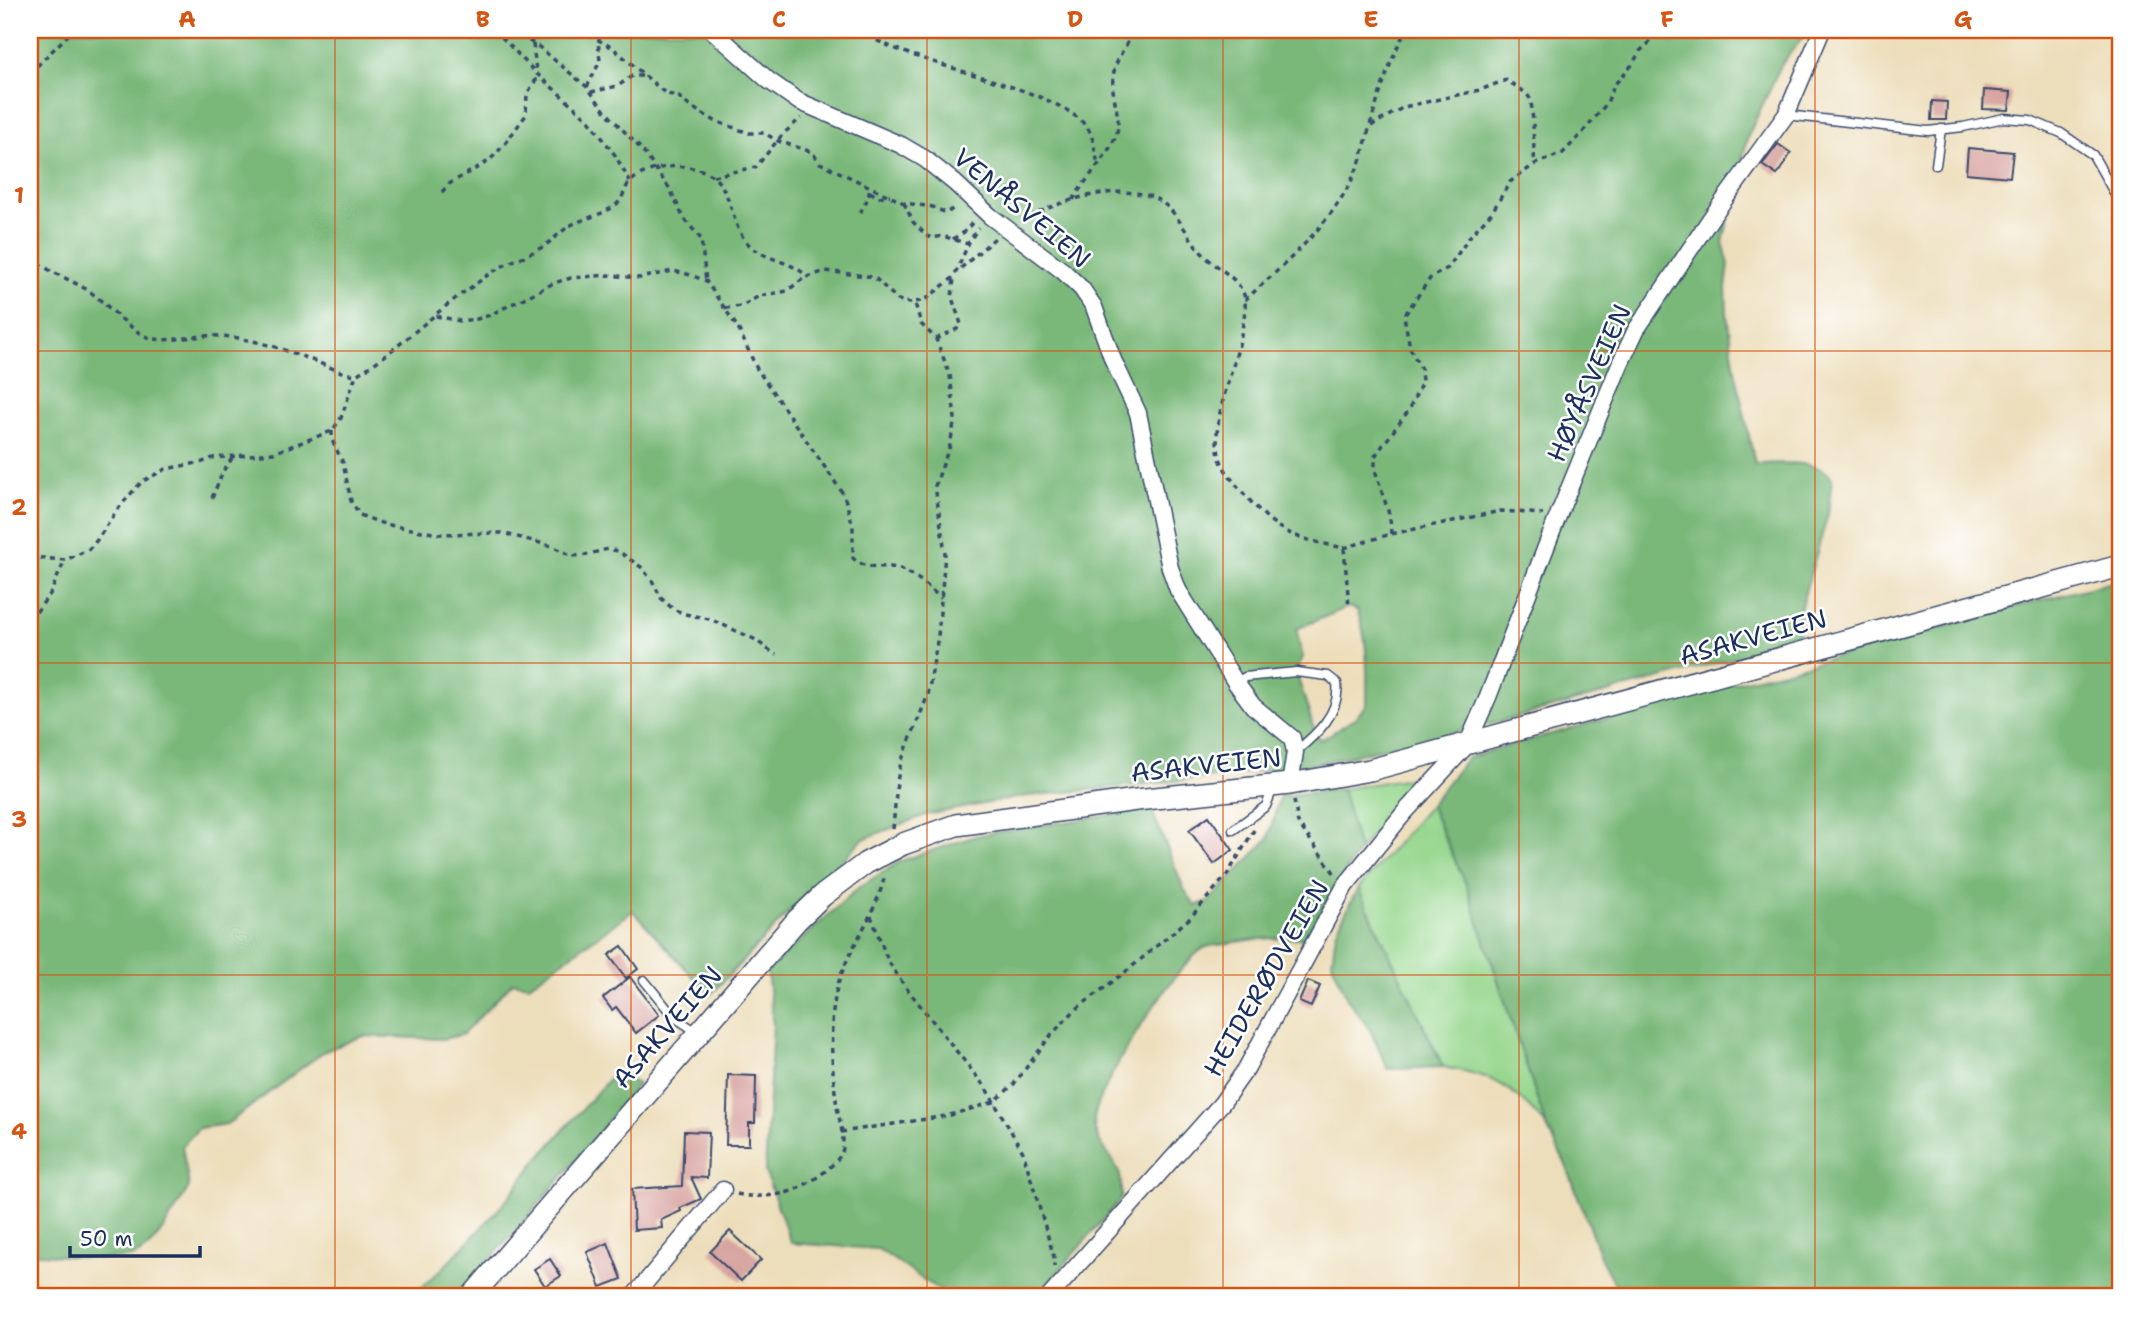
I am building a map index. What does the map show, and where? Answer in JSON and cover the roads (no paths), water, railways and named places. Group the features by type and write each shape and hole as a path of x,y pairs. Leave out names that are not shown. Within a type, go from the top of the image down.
{"main road":[{"name":"ASAKVEIEN","path":"472,1296 773,947 822,896 848,875 891,849 930,833 982,820 1282,785 1370,770 2120,566"}],"street":[{"name":"VENÅSVEIEN","path":"712,30 768,80 811,107 914,152 987,214 1073,279 1094,307 1113,360 1138,413 1170,568 1178,590 1236,683 1253,706 1292,738 1295,752"},
{"name":"HØYÅSVEIEN","path":"1467,745 1636,330 1711,218 1786,115 1822,30"},
{"name":"HEIDERØDVEIEN","path":"1053,1293 1222,1103 1246,1069 1345,886 1404,813 1467,745"},
{"path":"1282,785 1295,752"},
{"path":"634,1296 723,1190"}],"lane":[{"path":"1786,115 1928,131 2004,118 2030,120 2061,133 2093,155 2120,203"},
{"path":"1936,166 1941,129"},
{"path":"1236,683 1245,677 1296,672 1328,676 1336,684 1338,692 1328,720 1316,735 1295,752"},
{"path":"1233,831 1266,806 1282,785"},
{"path":"644,980 674,1017 699,1033"}]}
